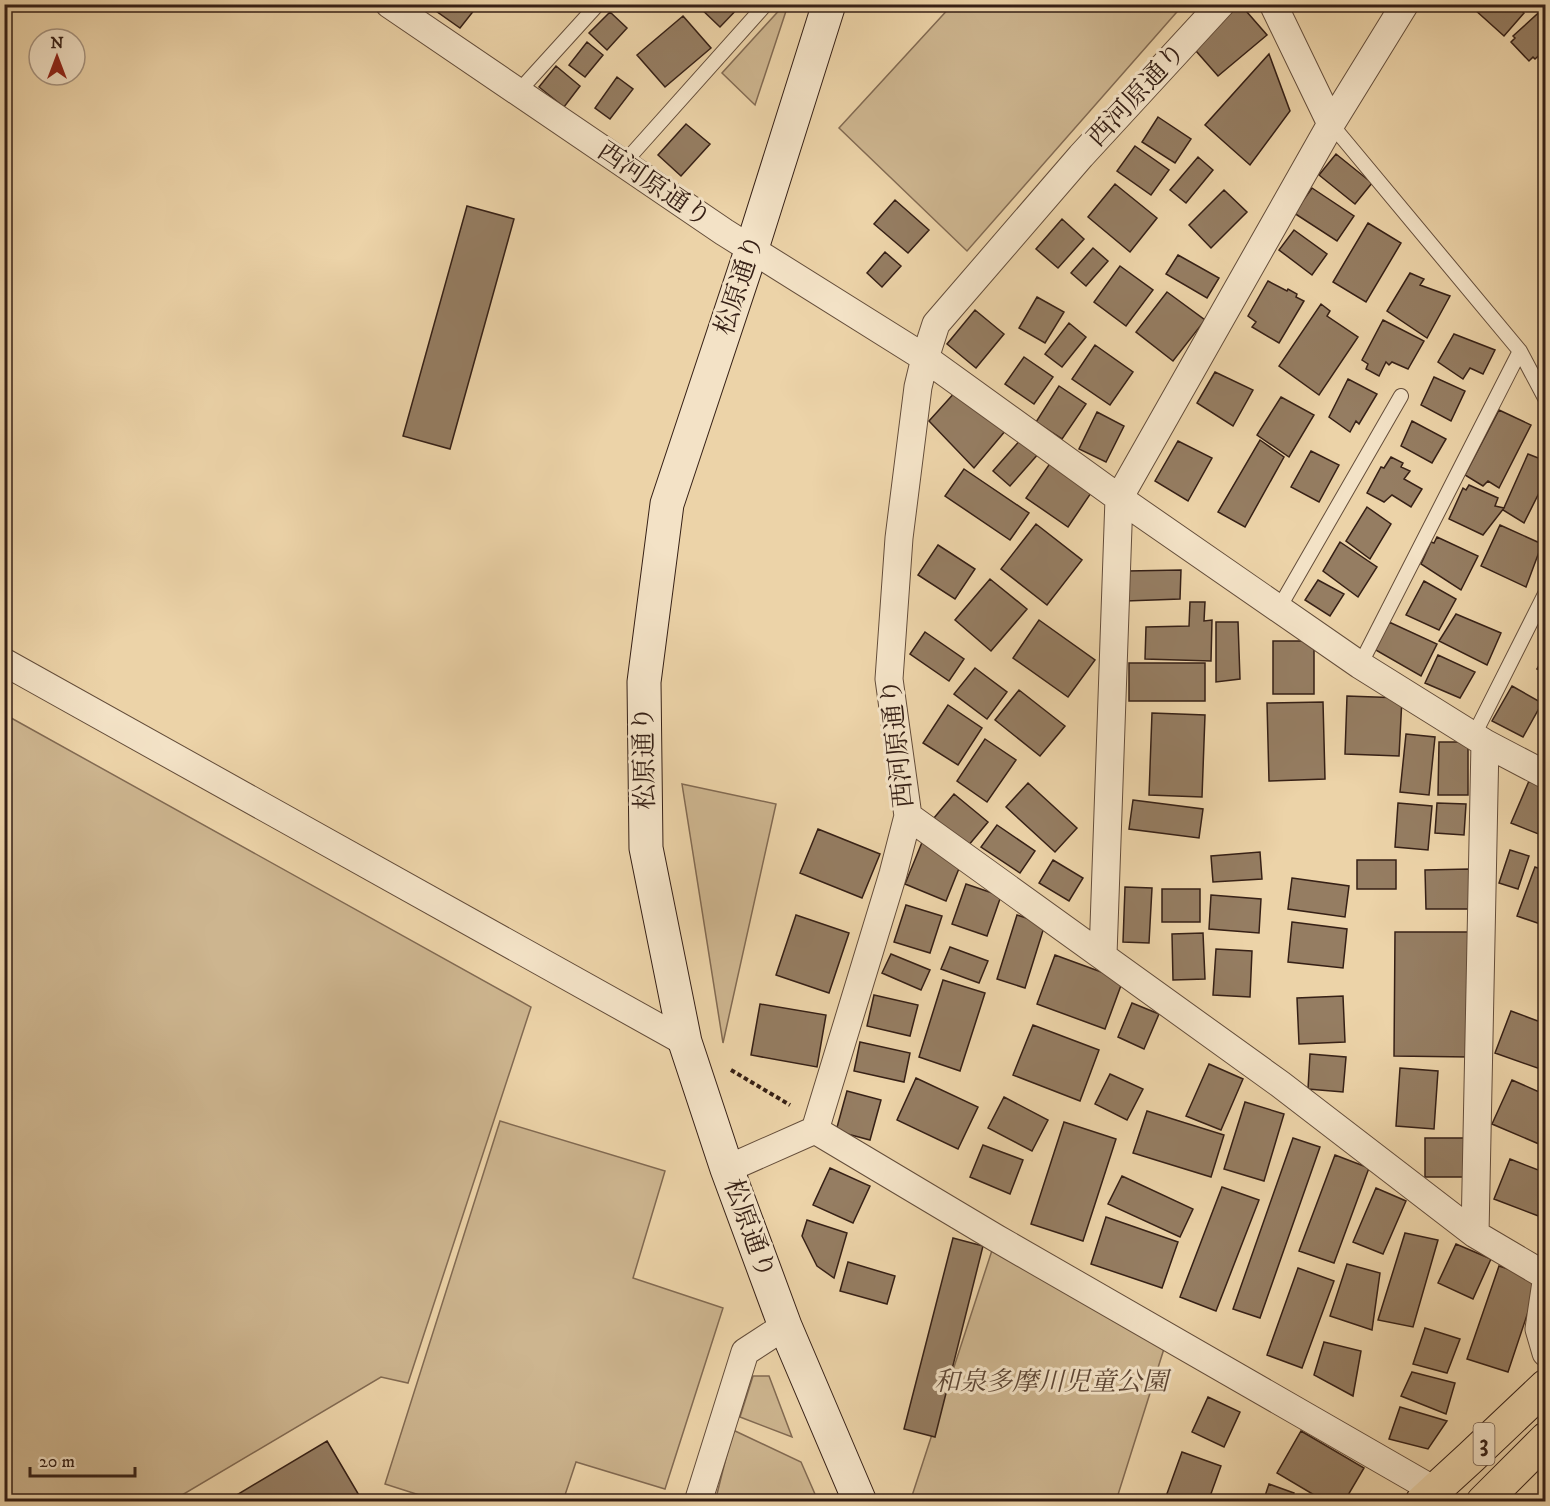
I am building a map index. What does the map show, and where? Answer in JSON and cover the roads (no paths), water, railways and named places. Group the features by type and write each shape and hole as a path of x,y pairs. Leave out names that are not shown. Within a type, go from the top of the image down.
{"main road":[{"name":"松原通り","path":"830,4 667,504 644,682 646,848 685,1042 727,1168 785,1326 860,1502"},
{"name":"3","path":"1428,1496 1545,1386"},
{"name":"3","path":"1483,1502 1545,1439"}],"street":[{"name":"西河原通り","path":"388,4 623,164 925,358"},
{"name":"西河原通り","path":"815,1130 890,885 908,816 889,679 898,538 918,387 936,324 1081,156 1221,4"},
{"path":"1273,4 1331,123"},
{"path":"1102,955 1119,498 1331,123 1406,4"},
{"path":"925,358 1119,498 1360,665 1479,739 1545,775"},
{"path":"4,662 685,1042"},
{"path":"1475,1234 1479,739"},
{"path":"908,816 1280,1084 1475,1234 1545,1276"},
{"path":"727,1168 815,1130 1428,1496"},
{"path":"1545,1282 1539,1329 1545,1353"},
{"path":"698,1502 745,1352 785,1326"}],"lane":[{"path":"519,92 598,4"},
{"path":"623,164 766,4"},
{"path":"1331,123 1520,351 1545,400"},
{"path":"1360,665 1520,351"},
{"path":"1279,608 1401,396"},
{"path":"1479,739 1545,592"}],"park label":[{"name":"和泉多摩川児童公園","path":"1051,1382"}]}
